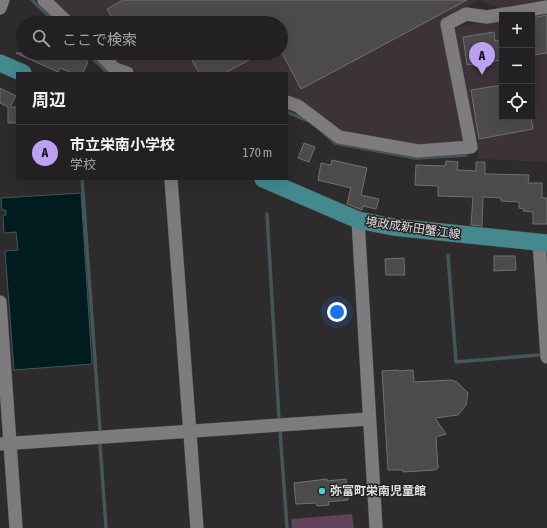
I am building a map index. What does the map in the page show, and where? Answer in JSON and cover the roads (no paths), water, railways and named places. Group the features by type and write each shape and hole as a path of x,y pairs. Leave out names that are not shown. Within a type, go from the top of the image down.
{"main road":[{"path":"0,63 21,72"},
{"name":"境政成新田蟹江線","path":"265,180 358,220 394,227 543,243"}],"street":[{"path":"0,8 3,0"},
{"path":"44,0 61,16"},
{"path":"288,102 298,106 339,137 418,151 471,147 447,24 466,14 487,17 547,7"},
{"path":"106,60 115,69 124,72"},
{"path":"171,180 197,528"},
{"path":"358,220 376,528"},
{"path":"543,243 547,357"},
{"path":"0,302 5,444 16,528"},
{"path":"5,444 369,420"}],"water":[{"path":"81,193 92,364 14,370 5,251 18,250 16,232 4,233 3,216 6,215 6,210 2,210 1,198"}],"waterway":[{"path":"32,0 49,16"},
{"path":"94,60 107,72"},
{"path":"288,112 306,120"},
{"path":"324,133 335,143 416,158 466,155"},
{"path":"82,180 100,430"},
{"path":"267,214 279,419"},
{"path":"448,255 456,362 539,355"},
{"path":"280,430 287,528"},
{"path":"100,444 106,528"}],"place":[{"name":"市立栄南小学校","path":"482,75"},
{"name":"弥富町栄南児童館","path":"322,491"}]}
